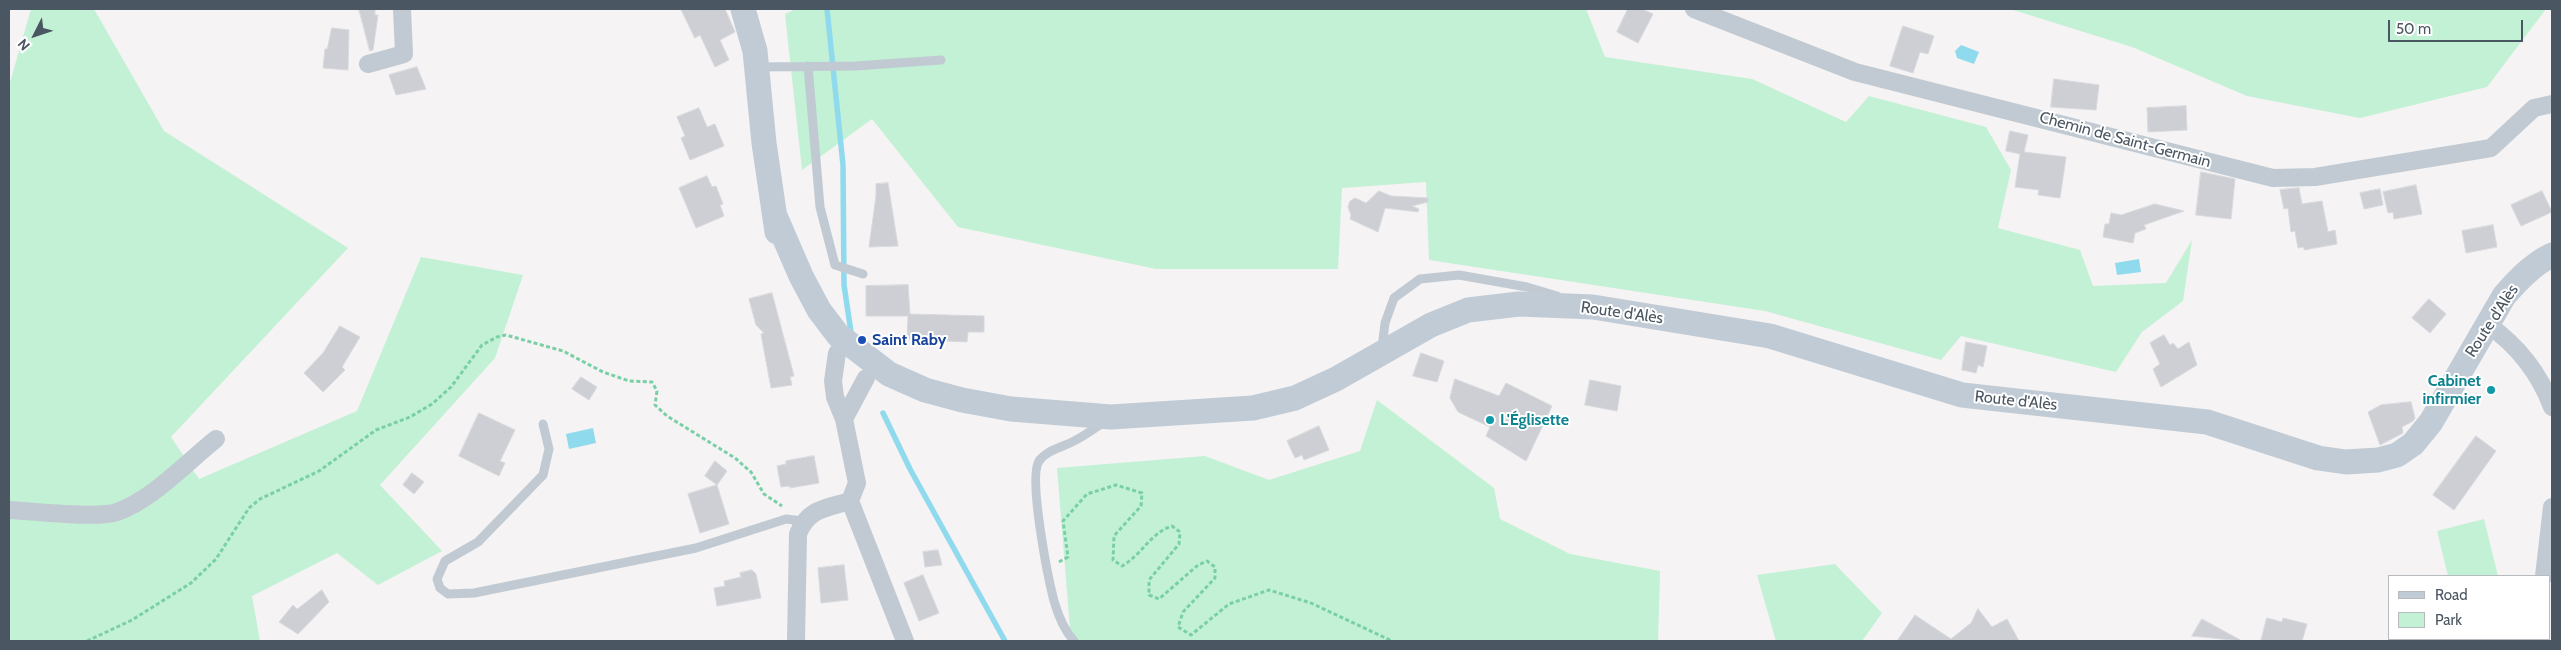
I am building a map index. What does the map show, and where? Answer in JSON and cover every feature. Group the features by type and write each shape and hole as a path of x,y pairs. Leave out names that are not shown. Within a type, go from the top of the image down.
{"main road":[{"path":"743,11 755,51 764,143 778,238 809,318 837,353 866,378 905,400 987,413 1011,409"},
{"path":"775,216 801,276 819,310 838,335 862,355 889,374 925,390 962,400 1011,409"},
{"name":"Route d'Alès","path":"1011,409 1111,418 1253,408 1295,398 1336,379 1431,324 1468,310 1519,304 1593,307 1770,336 1962,395 2207,422 2318,458 2346,462 2378,460 2397,455 2413,444 2431,422 2504,296 2519,279 2542,260 2552,255"}],"street":[{"path":"368,64 404,54 402,9"},
{"name":"Chemin de Saint-Germain","path":"1694,9 1854,72 2273,178 2315,177 2492,148 2534,108 2552,104"},
{"path":"2487,324 2511,341 2533,370 2546,391 2552,407"},
{"path":"837,353 833,381 834,397 844,419 857,483 850,501 906,641"},
{"path":"844,419 866,378"},
{"path":"9,510 81,514 116,513 157,488 216,439"},
{"path":"796,641 798,534 803,521 813,512 850,501"},
{"path":"2544,575 2552,507"}],"lane":[{"path":"756,67 856,66 942,60"},
{"path":"811,66 820,207 835,265 863,274"},
{"path":"1386,350 1385,323 1394,298 1420,279 1460,276 1527,287 1593,307"},
{"path":"1074,641 1066,632 1054,601 1034,478 1038,463 1047,453 1073,442 1111,418"},
{"path":"543,424 548,448 543,474 478,542 445,560 437,578 440,588 448,594 474,594 696,548 786,520 803,521"}],"path":[{"path":"87,641 132,620 191,583 216,559 249,508 260,499 319,471 376,430 410,416 432,404 451,387 482,345 497,337 506,335 564,351 602,372 629,381 652,382 656,391 655,405 666,416 734,458 751,472 764,494 803,521"},
{"path":"1047,566 1068,557 1063,521 1087,494 1116,485 1142,493 1141,506 1114,536 1113,560 1122,566 1136,558 1158,531 1172,526 1180,532 1179,544 1149,580 1149,595 1160,599 1198,565 1207,561 1214,567 1215,578 1183,612 1178,627 1191,635 1229,604 1269,590 1311,604 1392,641"}],"green space":[{"path":"31,9 94,9 164,131 348,248 171,437 199,479 357,411 421,257 523,275 495,358 380,485 442,551 378,585 337,553 252,596 260,641 9,641 9,86"},
{"path":"796,9 1586,9 1605,57 1752,79 1846,122 1869,96 1986,127 2011,170 1998,228 2080,250 2093,286 2166,283 2192,240 2183,301 2142,332 2116,372 1961,336 1941,360 1765,311 1429,260 1426,182 1342,188 1338,269 1156,269 958,227 872,119 802,170 785,14"},
{"path":"2010,9 2546,9 2487,87 2360,118 2247,96 2132,47"},
{"path":"1377,400 1494,488 1500,519 1570,554 1660,571 1658,641 1071,641 1057,468 1205,456 1269,480 1360,451"},
{"path":"2484,519 2498,575 2448,575 2437,531"},
{"path":"1835,564 1882,613 1862,641 1776,641 1757,575"}],"water":[{"path":"1961,45 1979,52 1974,64 1957,58 1955,51"},
{"path":"2139,259 2141,272 2117,275 2115,263"},
{"path":"593,428 596,443 569,449 566,434"}],"building":[{"path":"359,9 375,9 375,15 378,15 373,50 370,51"},
{"path":"681,9 725,9 735,32 720,40 729,60 715,67 700,35 695,38"},
{"path":"1628,9 1642,9 1653,14 1638,43 1617,32"},
{"path":"1903,26 1934,36 1928,54 1920,52 1913,73 1890,66"},
{"path":"332,28 349,30 348,70 323,68 325,49 327,49"},
{"path":"417,67 426,89 396,95 389,75"},
{"path":"2054,79 2099,85 2096,110 2051,107"},
{"path":"2186,106 2187,130 2148,132 2147,108"},
{"path":"699,108 707,127 715,124 724,146 690,160 681,138 685,136 677,117"},
{"path":"2010,131 2028,135 2024,152 2066,157 2060,198 2038,195 2039,190 2015,187 2020,154 2006,151"},
{"path":"2201,172 2235,179 2231,219 2196,215"},
{"path":"707,176 712,187 716,186 723,204 720,205 724,216 696,228 679,188"},
{"path":"888,183 898,246 869,247 876,184"},
{"path":"2416,185 2422,214 2394,219 2393,212 2388,213 2383,192"},
{"path":"2299,188 2302,204 2322,201 2328,232 2335,230 2337,244 2304,250 2304,247 2298,248 2295,231 2291,232 2288,208 2284,209 2280,190"},
{"path":"2380,189 2383,205 2364,209 2360,193"},
{"path":"1379,191 1391,196 1428,198 1428,202 1412,206 1419,209 1418,212 1385,208 1378,232 1350,219 1351,215 1348,207 1350,201 1355,198 1366,203"},
{"path":"2542,191 2552,212 2521,226 2511,205"},
{"path":"2155,204 2184,211 2144,225 2146,229 2135,233 2133,243 2103,237 2105,224 2109,224 2111,213 2121,215"},
{"path":"2493,225 2497,247 2466,253 2462,231"},
{"path":"908,285 910,314 984,316 984,332 968,332 967,342 907,339 908,316 866,316 866,286"},
{"path":"772,293 794,376 790,377 792,385 771,388 761,334 764,333 756,325 749,299"},
{"path":"2429,299 2446,314 2430,333 2412,318"},
{"path":"340,326 360,337 342,367 345,370 323,392 304,373 323,353"},
{"path":"2164,335 2170,345 2173,343 2178,349 2189,342 2197,365 2161,387 2153,369 2160,364 2150,343"},
{"path":"1966,342 1987,346 1983,367 1978,365 1976,373 1962,370"},
{"path":"1421,353 1444,361 1437,382 1413,376"},
{"path":"581,377 597,387 589,400 572,389"},
{"path":"1455,379 1499,396 1506,383 1552,406 1526,461 1486,436 1490,427 1458,412 1450,398"},
{"path":"1590,380 1621,386 1617,411 1585,405"},
{"path":"2411,402 2415,418 2413,421 2402,427 2403,433 2380,445 2368,412 2381,405"},
{"path":"479,413 515,430 500,461 505,463 499,476 459,456"},
{"path":"1319,426 1329,450 1304,460 1302,455 1295,458 1287,441"},
{"path":"2476,436 2496,451 2454,510 2433,495"},
{"path":"814,456 819,483 790,488 790,486 781,487 777,466 786,464 786,461"},
{"path":"715,461 727,471 717,485 705,476"},
{"path":"412,473 424,482 414,494 403,485"},
{"path":"717,485 729,524 700,533 688,494"},
{"path":"938,550 942,565 925,567 923,552"},
{"path":"844,565 848,600 821,603 818,568"},
{"path":"752,570 756,574 761,598 717,606 714,588 725,586 724,581 741,577 740,573"},
{"path":"923,575 939,613 919,621 904,583"},
{"path":"322,590 329,602 298,634 279,622 293,605 297,609"},
{"path":"1978,609 1992,627 2007,619 2019,641 1897,641 1915,615 1951,639 1971,623"},
{"path":"2267,618 2282,622 2283,618 2307,624 2302,641 2261,641"},
{"path":"2202,619 2242,641 2192,636"}],"waterway":[{"path":"827,9 843,165 844,285 851,332"},
{"path":"883,413 910,469 1005,641"}],"place":[{"name":"Saint Raby","path":"862,340"},
{"name":"Cabinet infirmier","path":"2491,390"},
{"name":"L'Églisette","path":"1490,420"}]}
